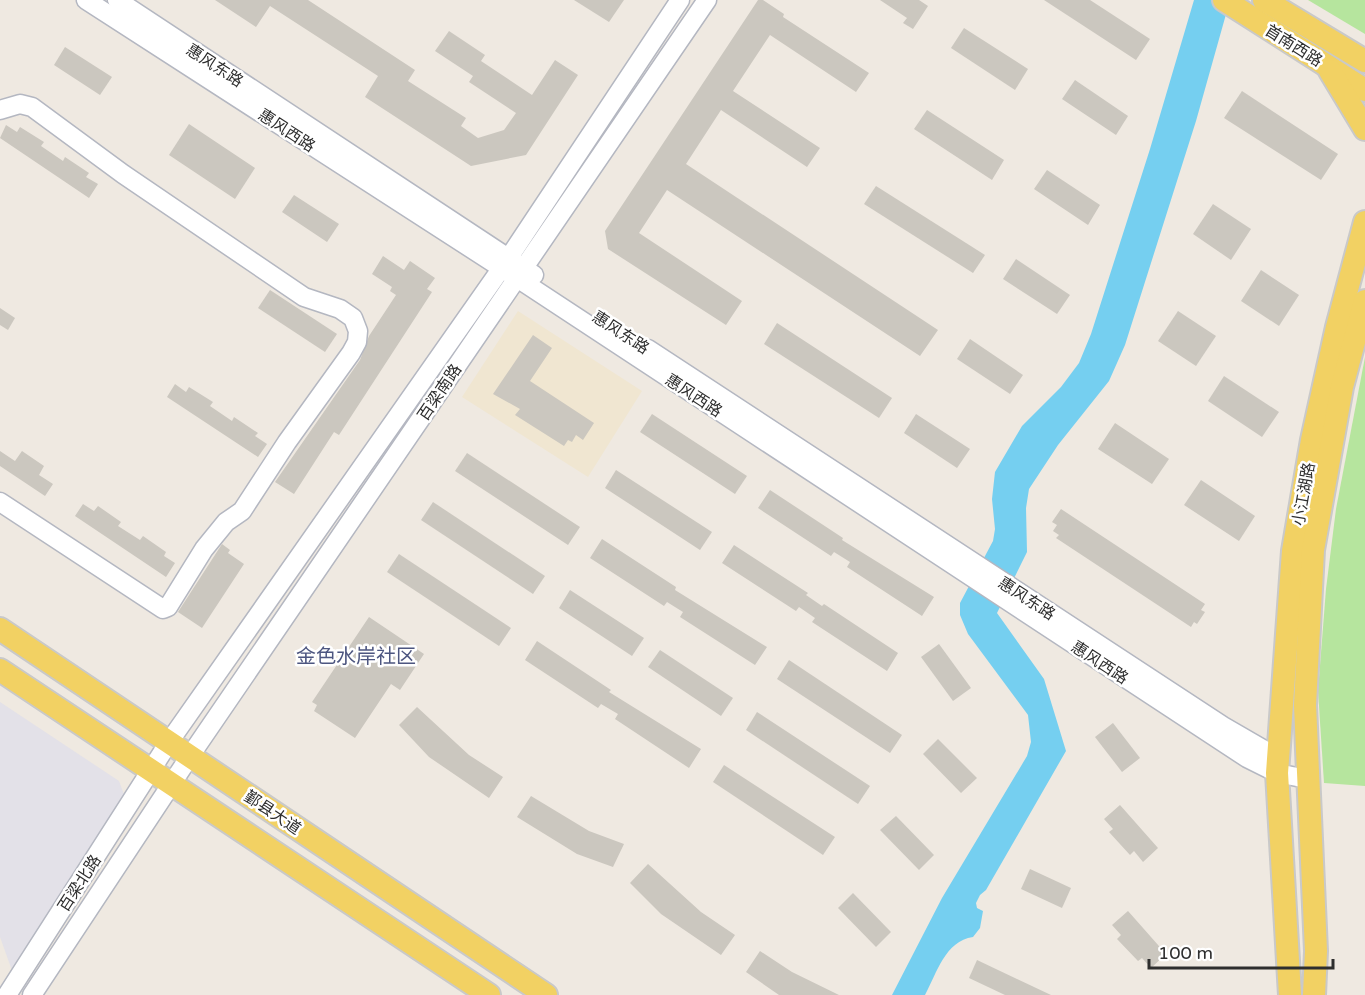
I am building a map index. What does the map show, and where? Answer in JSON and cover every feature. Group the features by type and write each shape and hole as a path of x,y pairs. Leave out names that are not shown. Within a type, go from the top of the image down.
{"main road":[{"name":"首南西路","path":"1224,0 1365,90"},
{"name":"首南西路","path":"1264,0 1365,61"},
{"path":"1342,48 1365,50"},
{"path":"1326,65 1365,129"},
{"name":"小江湖路","path":"1290,995 1277,765 1293,551 1315,428 1337,327 1365,222"},
{"name":"小江湖路","path":"1314,995 1316,951 1306,770 1305,705 1313,550 1342,387 1365,301"},
{"name":"鄞县大道","path":"0,629 546,995"},
{"name":"鄞县大道","path":"0,670 489,995"},
{"path":"1277,765 1306,770"}],"street":[{"name":"惠风西路","path":"86,0 513,269"},
{"name":"惠风东路","path":"117,0 513,269 1223,726 1277,765"},
{"name":"百梁南路","path":"171,785 513,269 680,0"},
{"name":"百梁南路","path":"150,771 707,0"},
{"path":"0,110 20,104 32,107 123,174 304,297 340,309 353,318 358,331 357,342 351,353 287,442 242,511 226,522 204,549 168,607 164,609 0,502"},
{"name":"百梁北路","path":"10,990 150,771"},
{"name":"百梁北路","path":"32,995 171,785"}],"shaded area":[{"path":"518,311 642,391 588,477 462,397"},
{"path":"0,702 119,781 125,797 15,979 0,937"}],"green space":[{"path":"1308,0 1365,0 1365,34"},
{"path":"1365,357 1365,786 1324,783 1318,691 1326,589 1336,509"}],"water":[{"path":"1194,0 1230,0 1196,121 1125,345 1109,381 1058,445 1029,489 1026,508 1027,552 997,613 1044,679 1066,751 986,890 976,903 977,908 983,911 980,928 973,937 963,940 949,951 925,995 892,995 942,898 1027,756 1031,742 1028,715 968,634 960,615 960,603 993,541 995,529 992,499 995,472 1022,426 1061,387 1079,363 1091,334 1150,149"}],"building":[{"path":"215,0 308,0 415,70 408,81 466,118 461,126 478,138 504,130 516,113 469,82 473,76 435,51 449,31 485,55 481,61 532,95 555,60 578,75 526,155 471,166 365,97 378,76 270,6 256,27"},
{"path":"574,0 624,0 609,22"},
{"path":"758,0 763,0 784,14 783,17 869,73 856,92 770,35 733,91 820,148 807,167 721,110 686,164 938,330 920,356 667,190 639,233 742,301 726,325 608,249 605,231"},
{"path":"880,0 919,0 928,6 913,29 903,23 907,18"},
{"path":"1044,0 1090,0 1150,39 1136,60"},
{"path":"964,28 1028,69 1015,90 951,48"},
{"path":"65,47 112,77 100,95 54,65"},
{"path":"1075,80 1128,116 1116,135 1062,99"},
{"path":"1242,91 1338,154 1321,180 1224,118"},
{"path":"927,110 1004,160 992,180 914,129"},
{"path":"189,124 255,168 235,199 169,155"},
{"path":"6,125 17,132 20,127 44,142 41,146 63,161 65,157 89,173 86,177 98,184 89,198 0,138"},
{"path":"1047,170 1100,205 1088,225 1034,189"},
{"path":"876,186 985,255 973,273 864,204"},
{"path":"294,195 339,224 327,242 282,212"},
{"path":"1213,204 1251,229 1231,260 1193,234"},
{"path":"383,256 404,270 410,261 435,278 427,289 432,292 339,435 334,432 294,494 275,482 360,360 369,336 396,295 390,291 392,287 372,274"},
{"path":"1016,259 1070,295 1057,314 1003,279"},
{"path":"1261,270 1299,295 1279,326 1241,301"},
{"path":"270,290 337,334 325,352 258,308"},
{"path":"0,308 15,318 8,330 0,325"},
{"path":"1178,311 1216,336 1196,366 1158,341"},
{"path":"777,323 892,398 879,418 764,344"},
{"path":"533,335 552,348 530,381 594,423 583,440 576,435 572,442 568,440 564,446 515,415 520,409 493,394"},
{"path":"970,339 1023,375 1010,394 957,359"},
{"path":"1224,376 1279,412 1262,437 1208,401"},
{"path":"175,384 186,392 189,387 213,402 210,406 232,421 234,417 258,433 255,436 267,444 258,457 167,397"},
{"path":"652,414 747,476 735,494 640,432"},
{"path":"916,414 970,449 957,468 904,433"},
{"path":"1115,423 1169,459 1152,484 1098,449"},
{"path":"0,451 15,461 22,451 44,466 39,475 53,484 45,496 0,466"},
{"path":"467,453 580,527 568,545 455,471"},
{"path":"616,470 712,532 700,550 605,488"},
{"path":"1201,480 1255,516 1239,541 1184,505"},
{"path":"770,490 843,538 842,540 934,597 922,616 847,567 850,562 834,552 831,556 758,508"},
{"path":"433,502 545,576 533,594 421,520"},
{"path":"83,504 94,511 98,506 121,522 118,526 140,540 143,536 166,552 164,556 175,563 166,577 75,516"},
{"path":"1061,509 1205,604 1201,610 1205,612 1197,624 1194,622 1191,627 1056,538 1059,535 1053,531 1057,525 1052,522"},
{"path":"602,539 676,587 675,590 767,647 755,665 680,617 683,612 667,602 664,606 590,558"},
{"path":"222,544 230,550 228,553 244,564 202,628 178,612"},
{"path":"734,545 808,593 806,595 822,606 824,604 898,653 887,671 812,622 815,618 799,607 796,611 722,563"},
{"path":"399,554 511,628 499,646 387,572"},
{"path":"570,590 644,638 632,656 559,608"},
{"path":"369,617 424,654 400,690 391,684 355,738 314,711 317,705 312,702"},
{"path":"537,641 611,690 609,692 701,749 689,768 615,719 618,714 601,704 598,708 525,660"},
{"path":"939,644 971,688 953,701 921,657"},
{"path":"660,650 733,698 721,716 648,667"},
{"path":"789,660 902,735 890,753 777,679"},
{"path":"417,707 469,755 503,777 489,798 429,757 399,725"},
{"path":"757,712 870,786 858,804 746,730"},
{"path":"1113,723 1140,758 1122,772 1095,737"},
{"path":"938,739 977,778 961,793 923,754"},
{"path":"724,765 835,837 823,855 713,782"},
{"path":"531,796 589,831 624,844 613,867 577,854 517,817"},
{"path":"1120,805 1158,848 1143,862 1134,851 1130,855 1109,832 1113,829 1104,819"},
{"path":"896,816 934,855 919,870 880,830"},
{"path":"648,864 701,912 735,935 721,955 661,914 630,883"},
{"path":"1030,869 1071,888 1062,908 1021,889"},
{"path":"853,893 891,932 876,947 838,908"},
{"path":"1128,911 1166,954 1151,968 1142,958 1138,961 1117,939 1121,935 1112,925"},
{"path":"760,951 792,972 839,995 779,995 746,972"},
{"path":"977,960 1051,995 1005,995 969,978"}],"district":[{"name":"金色水岸社区","path":"356,656"}]}
